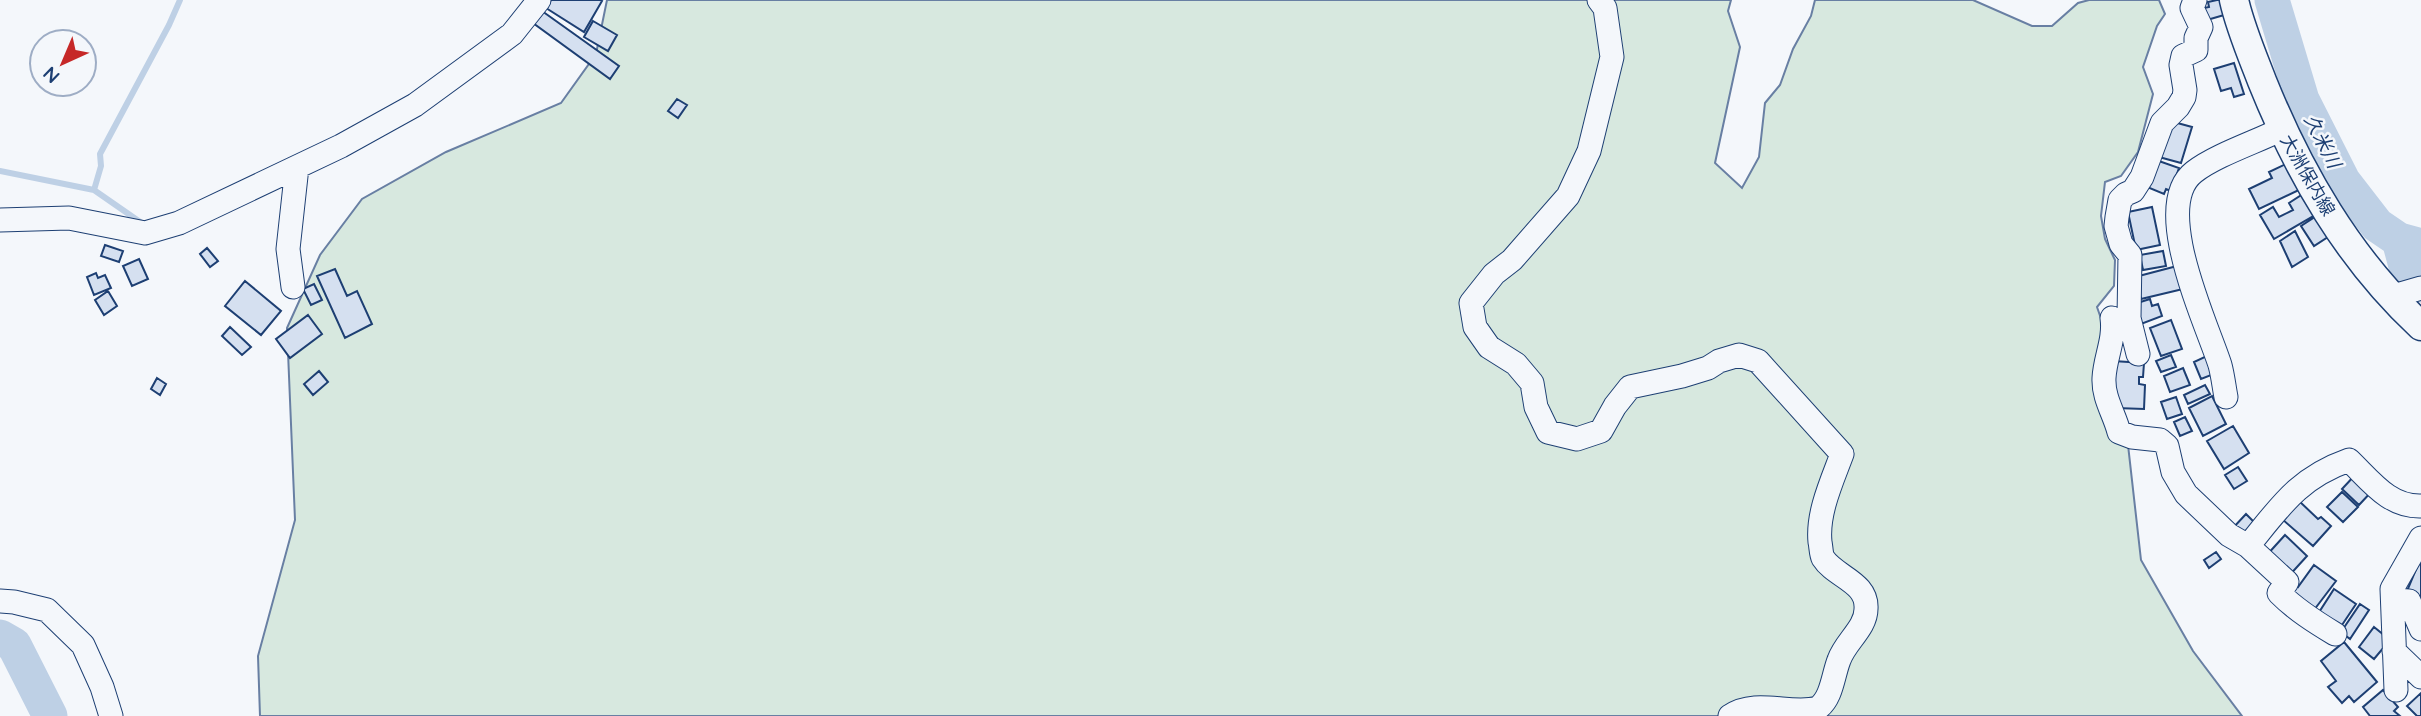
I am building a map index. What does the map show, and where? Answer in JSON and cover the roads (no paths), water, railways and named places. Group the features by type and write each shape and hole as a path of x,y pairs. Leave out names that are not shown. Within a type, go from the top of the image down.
{"main road":[{"name":"大洲保内線","path":"2234,0 2255,64 2281,129 2311,185 2353,250 2404,292 2421,326"}],"street":[{"path":"0,220 69,218 145,233 179,223 297,167 415,105 512,34 539,0"},
{"path":"1599,0 1605,8 1612,57 1589,151 1568,196 1512,260 1494,274 1471,303 1475,327 1489,347 1516,364 1532,383 1536,407 1549,432 1577,439 1601,431 1630,387 1682,376 1739,355 1758,361 1842,454 1825,501 1820,540 1823,557 1864,593 1867,610 1860,627 1846,644 1829,692 1819,707 1804,713 1765,709 1738,710 1730,716"},
{"path":"2138,354 2129,318 2130,255 2121,244 2116,217 2120,200 2133,191 2142,177 2162,123 2184,97 2181,65 2183,56 2196,50 2196,38 2201,27 2192,8 2195,0"},
{"path":"2226,397 2221,368 2182,257 2179,202 2183,187 2193,173 2281,129"},
{"path":"293,287 288,249 297,167"},
{"path":"2112,318 2111,347 2104,386 2105,396 2119,432 2132,437 2160,440 2166,446 2173,472 2186,494 2229,535 2248,546 2287,582 2279,593 2312,621 2335,634"},
{"path":"2248,546 2305,481 2349,460 2388,498 2407,506 2421,506"},
{"path":"2396,690 2394,584 2403,573 2421,538"},
{"path":"2394,600 2409,601 2421,629"},
{"path":"0,601 14,601 47,610 83,645 102,687 111,716"},
{"path":"2394,651 2421,677"}],"waterway":[{"path":"94,190 101,166 100,154 180,0"},
{"name":"久米川","path":"2272,0 2302,100 2343,181 2377,225 2399,240 2421,246"},
{"path":"0,171 94,190 143,224"},
{"path":"2399,240 2406,266 2421,285"},
{"path":"0,637 14,645 50,716"}]}
